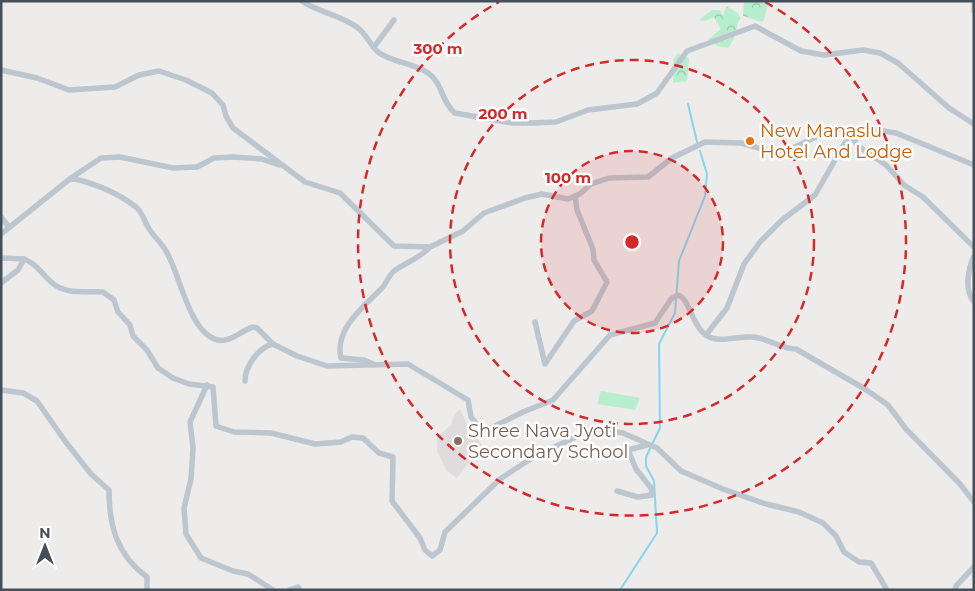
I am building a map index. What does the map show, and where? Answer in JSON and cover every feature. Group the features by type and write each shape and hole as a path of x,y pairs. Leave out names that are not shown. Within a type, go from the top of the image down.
{"street":[{"path":"302,1 318,11 343,19 358,28 378,52 415,66 436,79 449,108 455,113 512,123 556,122 588,110 637,104 647,100 656,92 687,51 755,26 800,51 824,54 863,50 880,53 898,63 950,108 974,124"},
{"path":"974,1 974,11"},
{"path":"374,47 394,20"},
{"path":"1,70 37,78 69,90 115,87 139,74 159,71 186,80 212,93 223,104 226,116 233,128 306,182 340,193 394,246 430,248"},
{"path":"375,365 364,360 341,358 340,352 345,329 363,304 382,289 391,274 414,261 430,248 463,231 484,213 525,198 542,194 568,199 591,184 609,178 648,177 672,158 705,142 741,143 769,151 793,148 834,128 850,134 877,130 896,133 974,165"},
{"path":"850,134 858,146 886,165 904,185 923,197 974,247"},
{"path":"706,335 727,308 744,264 754,250 782,220 814,195 823,184 850,134"},
{"path":"1,234 71,178 101,158 120,157 173,168 197,167 214,158 262,159 290,170"},
{"path":"71,178 90,182 140,212 148,228 167,252 184,297 204,333 220,341 253,327 257,328 274,344 298,356 327,366 408,364 468,400 471,417 481,429 491,428 553,400 610,335 655,323 674,296 682,297 699,329 706,335 714,339 753,337 784,349 796,349 888,405 906,429 960,484 974,502"},
{"path":"535,322 545,364 574,322 592,311 607,282 594,260 593,249 583,226 575,196"},
{"path":"1,217 9,227"},
{"path":"974,256 967,281 969,296 974,302"},
{"path":"1,258 24,259 34,263 52,283 60,287 76,293 103,292 114,300 118,312 130,325 133,336 147,350 158,368 173,378 189,384 212,387 216,426 234,432 272,433 315,444 341,442 352,437 364,438 379,453 393,457 392,502 420,538 425,550 432,556 440,550 445,532 500,479 535,456 595,428 623,433 657,448 681,471 723,489 766,504 799,512 823,523 836,536 844,552 859,562 871,563 887,590"},
{"path":"1,283 18,270 24,259"},
{"path":"245,381 245,372 254,358 267,346 274,344"},
{"path":"207,385 190,422 193,448 191,479 184,508 186,534 201,558 233,571 248,574 273,590"},
{"path":"1,390 23,393 37,401 91,474 109,490 109,515 118,543 128,560 147,577 147,590"},
{"path":"617,492 638,497 652,495 652,488 636,469 628,450 648,445"},
{"path":"955,590 974,566"},
{"path":"289,590 298,587 300,590"}],"shaded area":[{"name":"Shree Nava Jyoti Secondary School","path":"460,409 469,428 482,445 457,478 447,471 437,451 437,437 451,425 455,414"}],"green space":[{"path":"744,1 761,1 768,5 763,22 743,16"},
{"path":"726,6 738,13 740,18 733,41 728,48 717,46 708,39 721,29 714,17 705,21 699,20 712,10 720,10 723,16"},
{"path":"678,53 689,58 687,81 673,83 673,60"},
{"path":"601,391 640,398 635,410 597,404"}],"waterway":[{"path":"688,104 697,142"},
{"path":"620,590 657,533 654,481 646,466 646,457 660,428 659,344 675,313 679,261 705,196 707,174 700,151"}],"place":[{"name":"New Manaslu Hotel And Lodge","path":"750,141"},
{"name":"Shree Nava Jyoti Secondary School","path":"458,441"}]}
